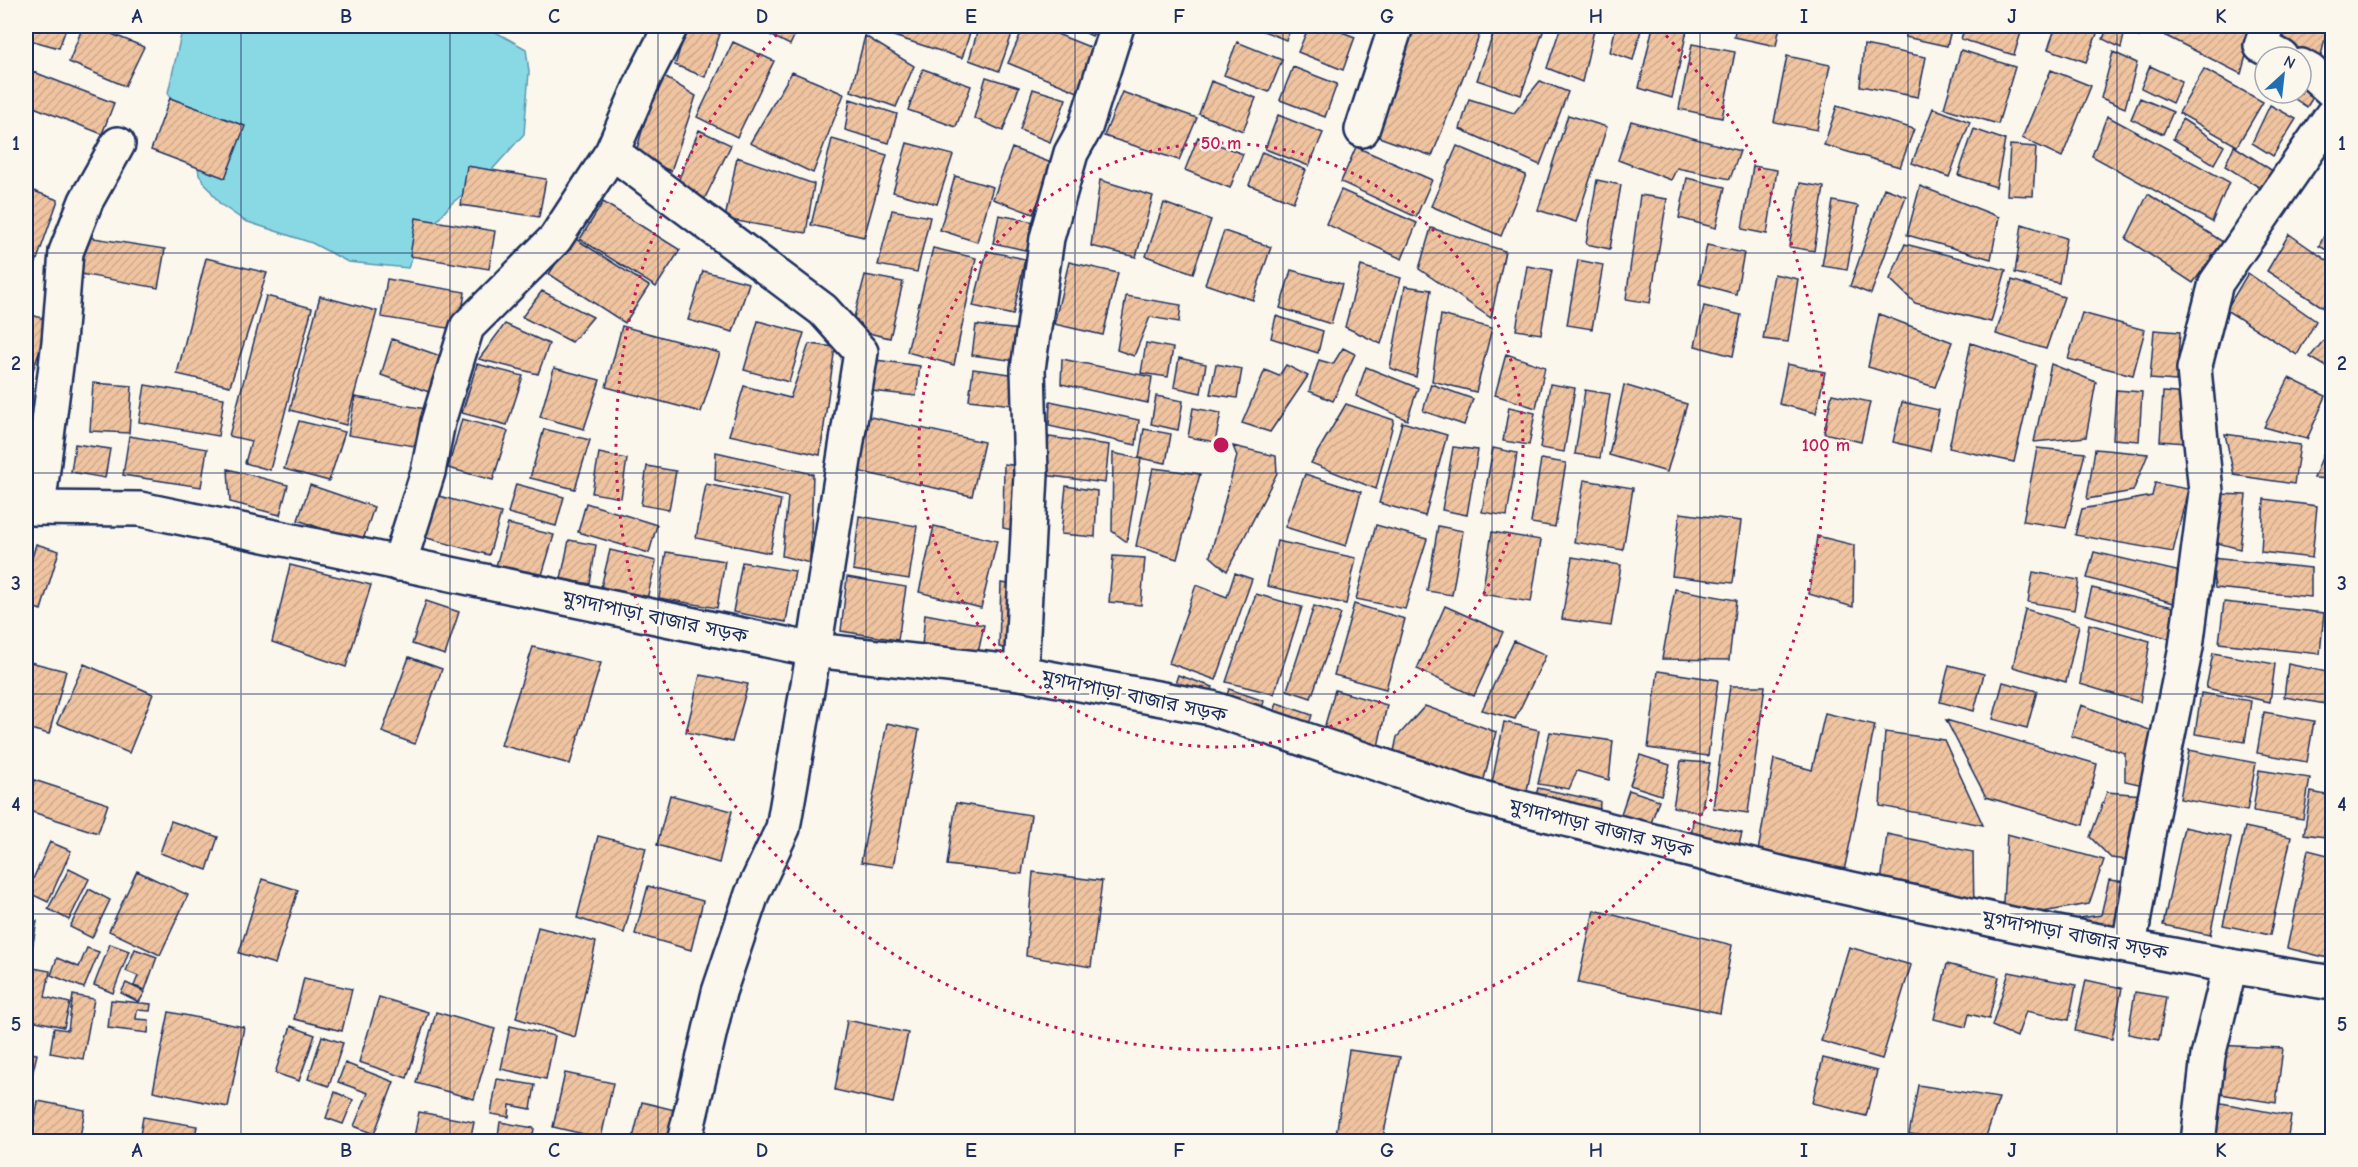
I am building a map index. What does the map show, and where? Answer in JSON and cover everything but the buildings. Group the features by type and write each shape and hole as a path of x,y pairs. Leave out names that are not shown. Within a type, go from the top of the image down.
{"street":[{"path":"399,564 428,472 438,422 458,363 467,327 555,239 612,152 645,76 671,26"},
{"path":"1021,673 1031,474 1028,369 1045,249 1071,153 1084,128 1118,26"},
{"path":"1362,130 1396,26"},
{"path":"2261,45 2268,26"},
{"path":"2313,74 2332,91"},
{"path":"2129,946 2150,823 2186,646 2206,492 2194,369 2216,283 2332,115"},
{"path":"32,508 59,342 66,252 86,201 118,144"},
{"path":"612,152 823,310 861,352 814,650 783,828 752,894 719,992 684,1142"},
{"name":"মুগদাপাড়া বাজার সড়ক","path":"32,508 140,509 814,650 1021,673 1211,708 1470,795 1788,875 2026,927 2332,983"},
{"path":"2198,1142 2208,1056 2230,966"}],"water":[{"path":"183,26 460,26 471,29 485,26 526,49 529,72 524,134 491,171 451,204 417,245 408,268 348,262 312,243 245,221 220,204 199,175 196,148 186,120 168,93"}]}
